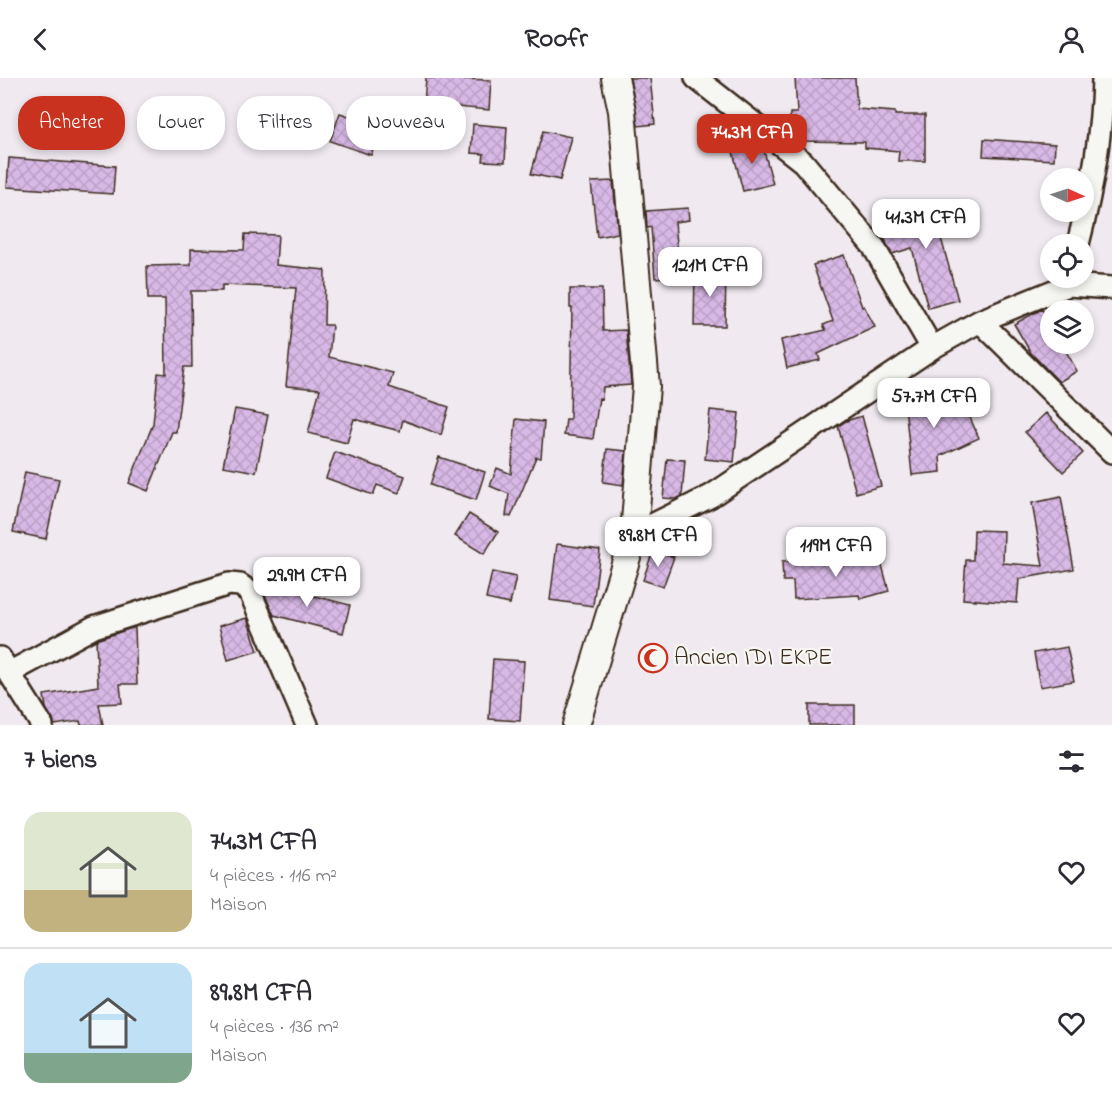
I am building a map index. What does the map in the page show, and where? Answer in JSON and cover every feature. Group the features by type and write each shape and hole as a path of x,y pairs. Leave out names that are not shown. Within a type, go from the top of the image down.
{"street":[{"path":"576,725 634,534 646,386 622,111 615,78"},
{"path":"696,78 803,162 873,246 932,348"},
{"path":"1081,234 1096,158 1103,78"},
{"path":"1094,285 1112,288"},
{"path":"634,534 711,496 932,348 980,321 1053,288"},
{"path":"980,321 1112,453"},
{"path":"42,725 4,666 93,627 229,584 240,585 250,592 307,725"}],"building":[{"path":"426,78 491,80 489,110 466,108 466,96 425,96"},
{"path":"630,78 650,78 655,124 638,126"},
{"path":"795,78 855,78 857,109 895,112 895,115 925,115 925,161 898,161 899,151 865,148 865,142 796,141 789,135 790,113 797,113"},
{"path":"340,113 346,115 346,146 334,142 334,130"},
{"path":"473,124 507,127 505,162 483,161 484,154 471,153"},
{"path":"543,131 571,137 560,180 531,174"},
{"path":"752,139 763,147 773,184 743,191 731,144"},
{"path":"984,139 1055,144 1054,160 983,156"},
{"path":"356,150 373,150 371,155"},
{"path":"9,158 115,166 113,194 7,187"},
{"path":"613,181 618,233 597,237 591,182"},
{"path":"945,203 955,233 941,238 958,300 928,308 912,248 892,254 880,224"},
{"path":"688,208 689,220 675,222 680,276 655,278 651,227 647,228 646,211"},
{"path":"245,234 278,235 276,265 325,270 324,325 332,325 329,357 393,373 389,387 449,407 441,435 403,420 400,431 354,419 347,443 308,433 320,389 286,386 296,288 222,285 222,291 191,291 192,367 184,367 176,432 172,432 148,491 129,483 153,424 158,373 166,374 165,299 148,299 147,266 191,265 191,249 244,250"},
{"path":"844,255 862,307 864,306 875,327 818,354 820,360 787,368 781,340 826,330 823,325 833,321 813,265"},
{"path":"695,270 726,271 725,326 694,326"},
{"path":"570,289 602,289 603,331 626,330 631,385 603,387 602,399 599,398 593,439 564,435 566,419 570,419 572,308 570,308"},
{"path":"1040,310 1040,354 1068,354 1077,371 1059,382 1031,353 1014,324"},
{"path":"932,383 935,413 962,400 979,438 940,456 941,472 912,475 903,386"},
{"path":"235,409 268,415 256,472 223,466"},
{"path":"710,410 739,413 734,462 705,459"},
{"path":"1046,413 1083,453 1063,472 1025,432"},
{"path":"862,416 881,486 856,493 838,426"},
{"path":"516,419 544,422 541,458 536,457 511,517 506,516 509,494 490,486 497,468 511,474"},
{"path":"607,449 626,451 623,485 603,482"},
{"path":"335,452 405,476 399,493 377,485 373,495 326,478"},
{"path":"439,457 485,472 476,500 430,485"},
{"path":"667,459 685,460 682,496 676,499 663,498"},
{"path":"25,472 59,479 46,539 13,532"},
{"path":"1061,497 1074,569 1019,579 1017,603 963,599 966,560 973,560 974,530 1004,531 1003,563 1043,566 1032,503"},
{"path":"469,514 498,532 484,554 455,536"},
{"path":"557,544 600,550 593,606 550,600"},
{"path":"653,550 674,557 663,587 643,580"},
{"path":"879,554 889,591 860,599 859,595 794,599 793,581 783,581 782,562 834,560 834,566"},
{"path":"492,572 516,577 510,604 486,599"},
{"path":"267,584 350,605 343,633 274,615 264,593"},
{"path":"247,618 258,651 228,660 219,626"},
{"path":"135,628 137,684 120,684 122,703 99,704 103,725 81,725 80,721 55,725 46,708 44,695 98,686 96,640"},
{"path":"1067,647 1074,681 1040,687 1034,653"},
{"path":"493,659 524,661 520,721 489,719"},
{"path":"809,705 855,705 855,725 809,725"}],"place":[{"name":"Ancien IDI EKPE","path":"653,658"}]}
